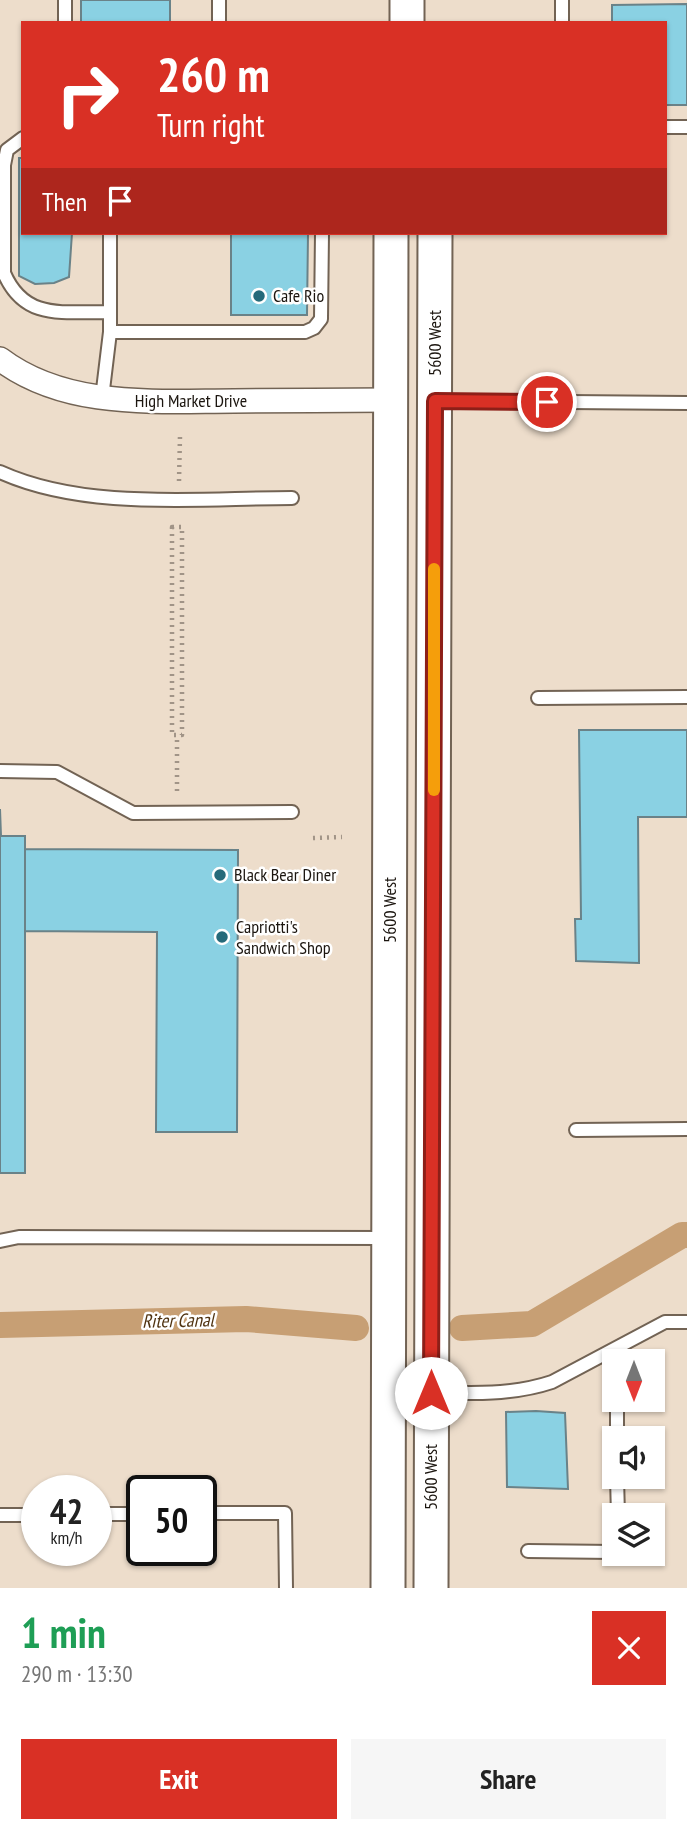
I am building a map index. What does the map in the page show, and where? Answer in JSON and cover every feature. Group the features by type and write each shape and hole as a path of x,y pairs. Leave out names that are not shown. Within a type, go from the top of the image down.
{"main road":[{"path":"407,0 407,21"},
{"name":"5600 West","path":"388,1588 391,235"},
{"path":"415,235 415,383 421,396 435,401"},
{"name":"5600 West","path":"431,1588 435,235"},
{"path":"391,400 401,404 407,412 412,429 412,602 418,626 434,664"}],"street":[{"name":"High Market Drive","path":"0,359 27,376 50,386 102,398 161,401 391,400"}],"lane":[{"path":"65,0 65,21"},
{"path":"219,0 219,21"},
{"path":"562,0 562,21"},
{"path":"667,127 687,127"},
{"path":"21,140 7,150 4,164 4,273 10,289 22,302 39,310 110,312"},
{"path":"102,398 110,332 110,235"},
{"path":"110,332 305,332 314,328 321,319 322,235"},
{"path":"435,401 687,403"},
{"path":"0,472 22,482 94,496 292,498"},
{"path":"538,698 687,697"},
{"path":"0,771 57,772 133,813 292,812"},
{"path":"576,1130 687,1129"},
{"path":"0,1241 19,1237 389,1238"},
{"path":"626,1349 665,1322 687,1322"},
{"path":"431,1393 499,1393 533,1388 602,1361"},
{"path":"217,1513 285,1513 286,1588"},
{"path":"0,1515 21,1515"},
{"path":"528,1551 602,1552"}],"path":[{"path":"178,484 180,436"},
{"path":"177,527 178,516"},
{"path":"172,527 177,527 182,527 182,735 172,735 172,527"},
{"path":"177,735 177,791"},
{"path":"313,838 342,837"}],"building":[{"path":"81,0 170,0 170,21 81,21"},
{"path":"687,4 687,105 667,105 667,21 612,21 612,5"},
{"path":"21,158 21,235 72,235 69,277 54,283 35,284 19,276"},
{"path":"231,235 308,235 307,315 231,315"},
{"path":"579,730 687,730 687,817 638,817 639,963 576,961 575,919 581,919"},
{"path":"0,809 1,836 25,836 25,1173 0,1173"},
{"path":"25,849 238,850 237,1132 156,1132 157,932 25,931"},
{"path":"506,1412 565,1413 568,1489 507,1487"}],"waterway":[{"name":"Riter Canal","path":"462,1328 532,1324 682,1235 687,1235"},
{"name":"Riter Canal","path":"0,1325 246,1319 356,1328"}],"slow traffic":[{"path":"434,569 434,790"}],"place":[{"name":"Cafe Rio","path":"259,296"},
{"name":"Black Bear Diner","path":"220,875"},
{"name":"Capriotti's Sandwich Shop","path":"222,937"}],"route":[{"path":"431,1393 435,401 547,402"}]}
